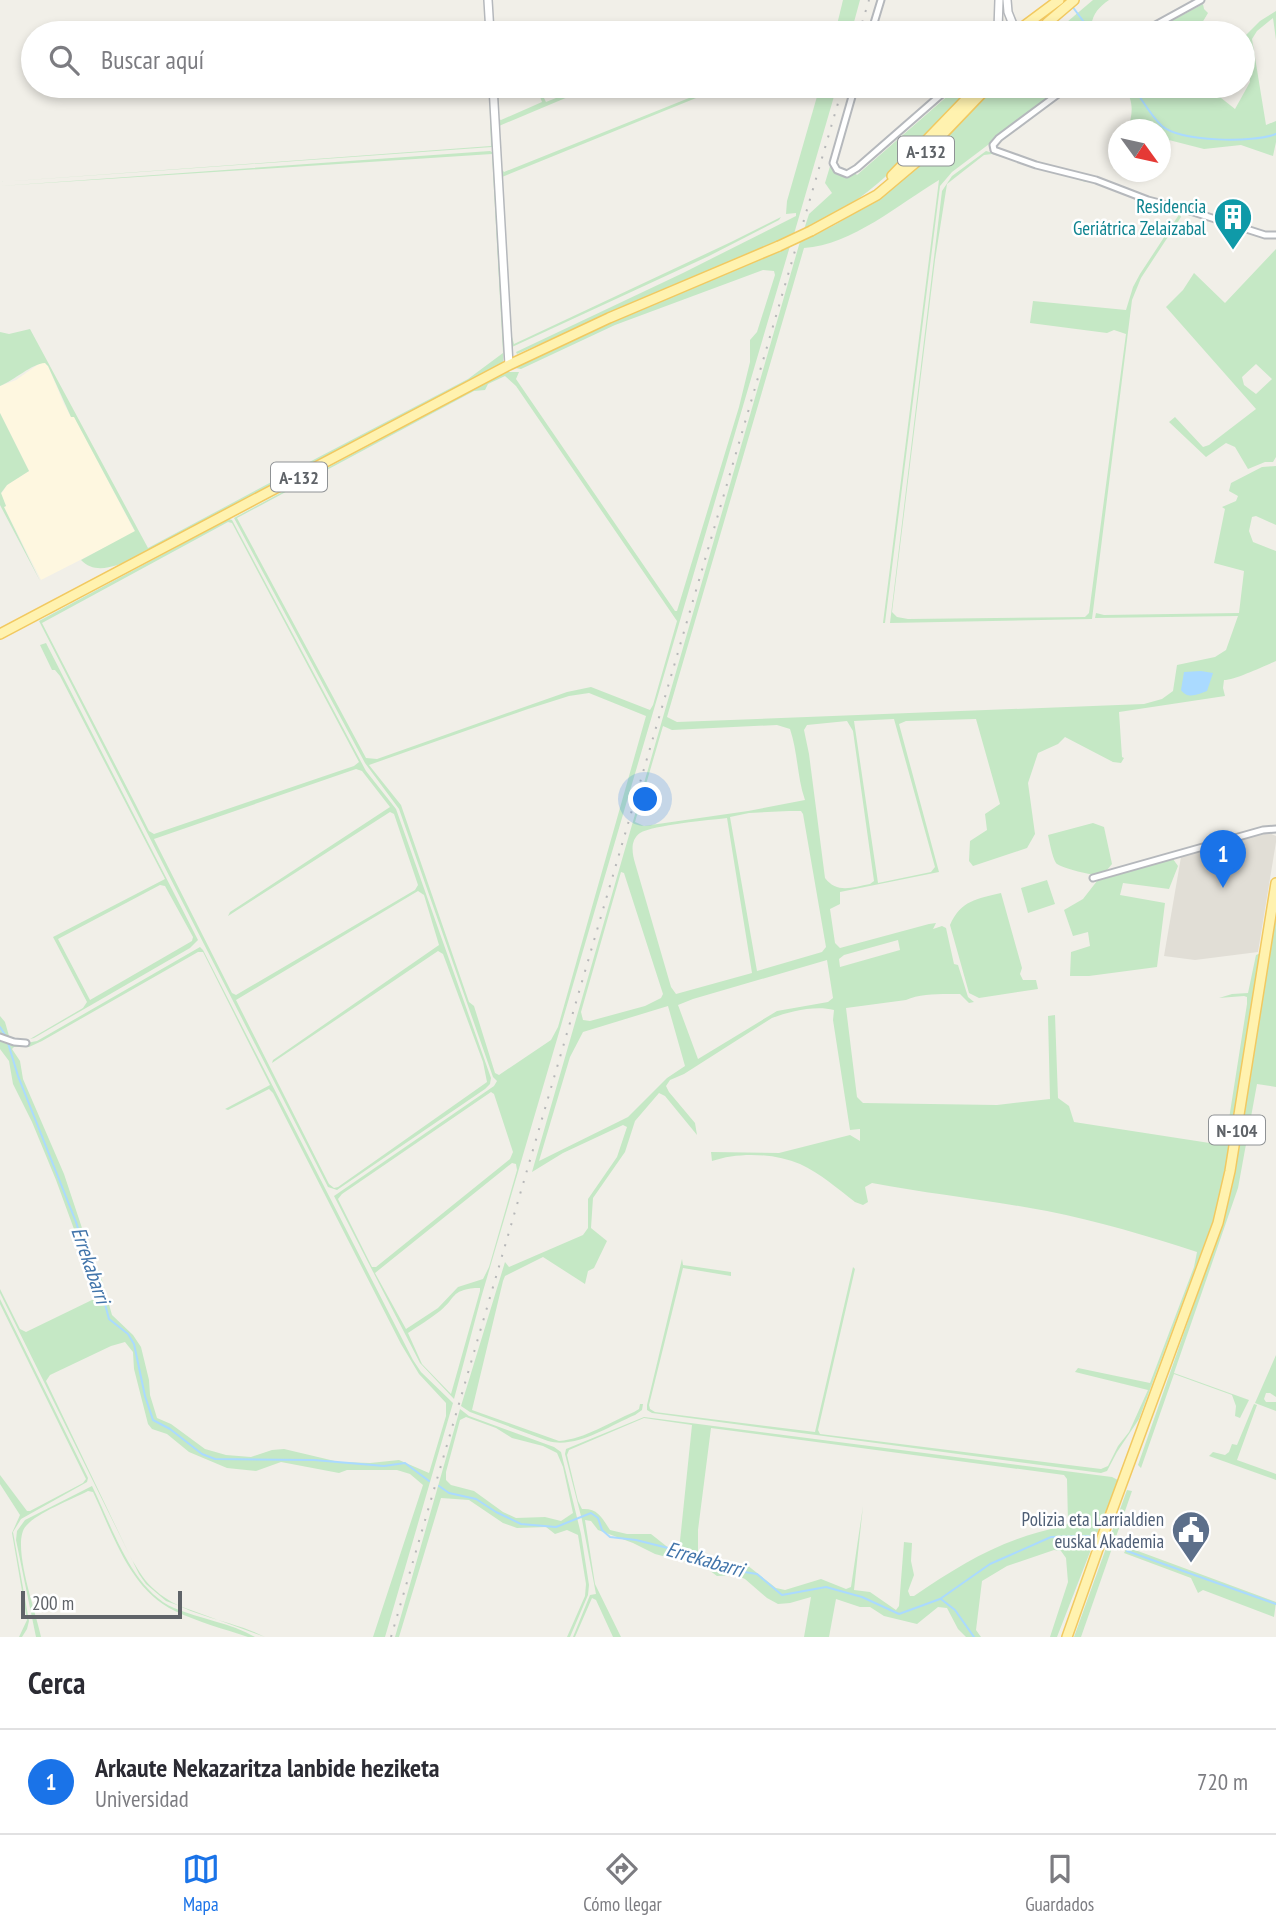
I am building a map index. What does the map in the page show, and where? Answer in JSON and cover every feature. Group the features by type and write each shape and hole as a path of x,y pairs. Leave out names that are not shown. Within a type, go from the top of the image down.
{"main road":[{"path":"1046,21 1059,0"},
{"path":"1037,21 1074,0"},
{"name":"A-132","path":"847,212 903,165 967,98"},
{"name":"A-132","path":"0,634 509,365 609,318 779,246 847,212 877,195 908,169 977,98"},
{"name":"N-104","path":"1068,1637 1218,1223 1226,1194 1276,883"},
{"name":"N-104","path":"1061,1637 1103,1535"}],"street":[{"path":"488,0 489,21"},
{"path":"875,21 881,0"},
{"path":"996,21 999,0"},
{"path":"1007,0 1008,12 1014,21"},
{"path":"1163,21 1201,0"},
{"path":"494,98 509,365"},
{"path":"852,98 833,163 837,170 847,174 857,169 937,98"},
{"path":"1053,98 999,138 993,145 994,150 1036,165 1097,180 1148,200 1265,235 1276,235"},
{"path":"1093,878 1263,830 1276,830"},
{"path":"0,1037 26,1043"}],"shaded area":[{"path":"40,363 48,366 64,404 71,417 74,416 135,532 41,580 4,507 6,506 1,494 7,485 29,471 0,413 0,386 16,380"},
{"path":"1266,832 1276,836 1276,842 1258,952 1195,960 1164,956 1181,857"}],"green space":[{"path":"843,0 860,0 854,21 838,21"},
{"path":"1093,0 1109,0 1097,11 1092,21 1068,21"},
{"path":"1203,4 1208,13 1203,21 1171,21"},
{"path":"1276,11 1276,40 1273,18 1255,34 1255,26"},
{"path":"1255,57 1266,125 1276,121 1273,156 1241,145 1204,149 1171,141 1171,119 1130,119 1130,98 1221,98 1235,109 1241,98 1255,98"},
{"path":"489,98 492,98 492,147 0,182 491,146"},
{"path":"496,98 501,120 542,102 540,98 546,102 566,98 499,126 501,168 504,172 689,98 696,98 502,177 510,330 514,344 781,217 779,220 709,256 510,346"},
{"path":"817,98 834,98 794,234 517,354 516,352 796,216 796,213 786,214 787,201"},
{"path":"945,98 963,98 899,165 857,200 809,227 808,237 831,227 877,196 984,98 1050,98 952,172 940,186 885,623 939,180 857,231 822,245 804,248 667,717 677,722 1144,704 1162,699 1173,691 1177,665 1215,657 1226,650 1238,616 1095,618 1096,613 1239,613 1244,571 1214,563 1225,509 1222,507 1236,501 1238,496 1229,491 1231,483 1262,467 1276,466 1276,525 1256,516 1252,517 1249,531 1253,542 1276,551 1276,661 1224,680 1225,696 1119,712 1124,758 1121,763 1113,762 1065,737 1058,744 1038,753 1028,783 1035,834 1027,848 973,866 969,861 970,841 987,830 985,814 1000,804 976,719 906,721 899,724 939,872 840,892 840,904 830,909 835,943 840,948 929,924 936,923 933,929 942,926 946,928 954,964 958,965 968,997 974,1002 969,1003 960,994 932,994 846,1008 857,1097 863,1103 997,1105 1050,1099 1048,1016 1055,1015 1058,1098 1069,1106 1074,1122 1216,1144 1226,1138 1247,1004 1247,997 1244,996 1219,998 1248,993 1256,955 1261,953 1228,1159 1216,1213 1139,1419 1107,1471 1101,1473 652,1413 647,1410 682,1259 683,1265 731,1272 731,1276 683,1268 649,1405 655,1412 815,1432 853,1267 855,1269 818,1430 820,1434 1101,1469 1108,1466 1129,1432 1148,1390 1075,1372 1078,1368 1150,1383 1194,1267 1197,1252 1066,1215 872,1183 865,1187 868,1202 863,1205 807,1168 790,1160 744,1155 712,1161 711,1152 779,1153 850,1135 860,1141 860,1129 850,1130 833,1020 834,1010 819,1008 803,1009 772,1018 684,1074 670,1080 666,1086 695,1123 697,1135 665,1096 659,1093 635,1121 625,1152 593,1198 591,1228 607,1241 594,1268 588,1271 585,1284 543,1257 505,1276 472,1410 559,1441 597,1430 639,1409 640,1404 643,1404 642,1410 592,1435 559,1443 470,1412 461,1406 505,1262 509,1267 583,1235 588,1228 588,1199 617,1157 627,1127 623,1125 563,1153 532,1172 809,214 832,193 825,183 831,163 840,175 857,175","holes":["894,719 935,867 931,872 878,883 854,721","847,721 853,731 874,881 870,884 840,888 825,878 804,730 807,725","777,725 790,729 805,800 644,826 635,822 663,726 672,730","801,811 803,814 826,947 822,952 757,971 730,817 749,813","727,818 752,973 676,994 671,987 635,863 633,843 640,833 647,830","621,872 624,873 663,994 661,998 645,1006 590,1021 583,1020 581,1012","898,940 900,950 840,967 839,959 844,955","827,960 833,998 828,1002 777,1011 698,1059 678,1005 693,999","668,1006 685,1066 667,1078 628,1117 539,1161 570,1057 583,1032"]},
{"path":"490,151 494,153 504,341 503,363 298,472 296,469 468,379 503,353 492,154 0,186"},
{"path":"986,151 1086,179 1086,182 992,154 984,155 947,184 935,260 892,612 897,617 1085,617 1089,613 1126,334 1114,330 1107,333 1030,323 1033,301 1126,310 1140,274 1180,213 1181,217 1141,278 1132,300 1092,619 890,623 942,191 952,176"},
{"path":"790,246 481,1298 454,1399 420,1363 334,1196 494,1086 497,1081 493,1077 399,809 365,763 234,518 506,372 519,372 516,379 677,611 739,407 750,362 750,340 757,332 774,271 763,270 615,325 521,369 515,368 567,342","holes":["505,376 516,386 677,621 653,705 650,710 591,687 567,692 377,759 366,758 237,518 474,391 485,390 488,384","589,693 646,716 558,1027 551,1040 499,1075 495,1073 474,1006 469,1002 401,805 369,765 569,696","491,1092 494,1094 513,1152 510,1159 376,1267 372,1267 338,1199","512,1163 516,1164 517,1170 489,1267 483,1279 458,1287 438,1308 406,1329 375,1273","480,1288 451,1394 422,1364 408,1333 440,1311 461,1291"]},
{"path":"1276,249 1276,457 1273,462 1265,462 1248,469 1235,447 1226,443 1206,457 1169,422 1175,417 1203,447 1256,409 1166,307 1183,290 1194,273 1225,303","holes":["1256,364 1272,379 1256,394 1244,385 1242,377"]},
{"path":"30,329 148,548 279,478 279,482 133,559 106,568 87,565 81,560 135,531 74,417 71,417 48,366 45,363 34,366 0,386 0,332 9,334"},
{"path":"0,413 29,471 7,485 1,493 6,506 4,507 40,581 0,505"},
{"path":"229,519 232,520 366,771 396,809 491,1078 485,1089 337,1190 328,1187 39,621","holes":["228,522 232,523 359,762 354,766 154,834 149,831 42,623","356,769 362,771 390,807 230,912 228,916 390,812 394,814 418,885 415,890 236,995 232,993 154,839","418,891 424,895 439,945 272,1063 438,951 443,954 483,1062 487,1082 334,1188 329,1184 236,1000"]},
{"path":"46,643 198,940 190,948 30,1039 83,1008 87,1002 53,937 165,879 55,670 52,670 40,645","holes":["160,885 165,886 193,937 192,941 90,1000 58,939"]},
{"path":"1093,823 1104,827 1112,864 1108,869 1096,875 1058,865 1048,835"},
{"path":"1173,859 1178,866 1169,889 1123,883 1120,895 1165,903 1157,967 1070,976 1071,952 1090,946 1088,932 1073,936 1064,910 1083,899 1097,881"},
{"path":"1047,880 1055,904 1028,913 1021,888"},
{"path":"1001,893 1022,968 1020,974 1023,980 1036,980 1038,989 979,998 969,993 950,925 965,905"},
{"path":"1276,914 1276,1087 1257,1084 1238,1188 1174,1373 1249,1400 1240,1418 1235,1416 1236,1406 1232,1395 1174,1374 1141,1468 1138,1465 1224,1218 1232,1187"},
{"path":"200,947 203,950 413,1360 421,1372 453,1403 385,1637 373,1637 423,1485 410,1474 397,1470 347,1470 339,1473 281,1462 256,1471 227,1468 189,1452 167,1434 152,1429 148,1424 134,1369 133,1352 125,1342 50,1375 46,1381 129,1555 0,1293 0,1289 20,1329 26,1332 94,1299 98,1292 90,1271 83,1264 82,1251 56,1180 13,1084 9,1061 0,1049 0,1040 16,1045 37,1041","holes":["198,952 203,952 270,1085 225,1109 228,1110 269,1089 273,1093 401,1344 419,1374 446,1403 446,1416 429,1473 399,1460 339,1462 284,1449 251,1457 226,1455 205,1449 171,1424 157,1418 141,1347 133,1335 112,1315 100,1273 92,1258 64,1174 23,1079 20,1061 12,1049 29,1047 42,1041"]},
{"path":"0,1016 5,1022 9,1036 20,1040 30,1039 18,1042 0,1035"},
{"path":"0,1299 88,1478 87,1482 21,1519 13,1532 29,1621 22,1637 19,1637 27,1620 12,1533 20,1515 0,1484 0,1475 27,1511 86,1479 0,1304"},
{"path":"1276,1355 1276,1397 1266,1393 1264,1399 1266,1402 1276,1402 1276,1411 1255,1403"},
{"path":"1254,1404 1257,1405 1237,1460 1276,1474 1276,1480 1209,1456 1213,1452 1225,1455 1232,1444 1237,1445"},
{"path":"460,1409 469,1416 554,1447 561,1452 581,1534 589,1585 588,1595 570,1637 567,1637 585,1596 586,1584 578,1535 567,1530 555,1534 546,1527 517,1528 503,1523 469,1500 441,1498 399,1637 395,1637","holes":["466,1417 496,1428 512,1438 543,1446 557,1453 563,1467 573,1513 561,1521 545,1517 516,1518 474,1491 451,1485 446,1480 460,1420"]},
{"path":"644,1417 1112,1477 1118,1480 1057,1637 1050,1637 1068,1582 1066,1558 1061,1551 1054,1550 1007,1566 982,1581 976,1630 981,1637 966,1637 958,1629 947,1608 938,1607 917,1624 884,1616 870,1607 860,1607 836,1599 829,1637 804,1637 811,1597 778,1604 736,1575 717,1576 705,1567 655,1554 598,1530 591,1521 585,1520 595,1584 621,1637 613,1637 596,1600 592,1598 573,1637 590,1595 596,1594 582,1520 565,1454 566,1449","holes":["644,1418 692,1425 680,1541 677,1548 670,1549 651,1534 627,1534 610,1530 599,1515 592,1510 582,1509 578,1501 567,1455 569,1450","711,1428 1064,1475 1067,1479 1068,1523 1003,1544 950,1572 914,1596 910,1596 908,1591 914,1575 911,1561 912,1543 904,1542 899,1606 896,1610 870,1592 854,1590 863,1506 851,1587 846,1589 821,1579 785,1590 776,1588 747,1565 715,1562 698,1551 698,1530"]},
{"path":"92,1486 124,1555 146,1587 174,1608 255,1637 193,1619 159,1602 135,1575 116,1543 93,1492 88,1491 38,1516 26,1526 22,1535 26,1580 41,1637 36,1637 16,1540 17,1531 25,1520"},
{"path":"1127,1490 1132,1491 1081,1637 1074,1637"},
{"path":"1127,1547 1276,1602 1274,1617 1203,1590 1198,1593 1191,1578 1124,1553"},
{"path":"132,1561 151,1587 179,1606 166,1601 146,1584"}],"water":[{"path":"1184,672 1213,673 1207,691 1193,695 1184,693 1181,690"}],"waterway":[{"path":"1072,6 1083,21"},
{"path":"1140,98 1162,126 1185,135 1235,140 1276,134"},
{"name":"Errekabarri","path":"0,1027 7,1038"},
{"name":"Errekabarri","path":"8,1043 89,1263 97,1274 109,1319 128,1334 134,1344 153,1420 170,1429 202,1454 215,1459 314,1460 384,1466 405,1463 429,1481"},
{"name":"Errekabarri","path":"439,1486 449,1493 476,1499 521,1524 556,1527 591,1513 598,1518 602,1530 610,1537 636,1540 696,1555 732,1570 757,1574 782,1595 826,1587 862,1597 899,1614 940,1599 990,1564 1051,1537 1089,1536"},
{"name":"Errekabarri","path":"1127,1551 1276,1604"},
{"path":"941,1599 955,1610 974,1637"}],"railway":[{"path":"863,21 869,0"},
{"path":"391,1637 840,98"}],"place":[{"name":"Residencia Geriátrica Zelaizabal","path":"1233,251"},
{"name":"Arkaute Nekazaritza lanbide heziketa","path":"1223,888"},
{"name":"Polizia eta Larrialdien euskal Akademia","path":"1191,1564"}]}
